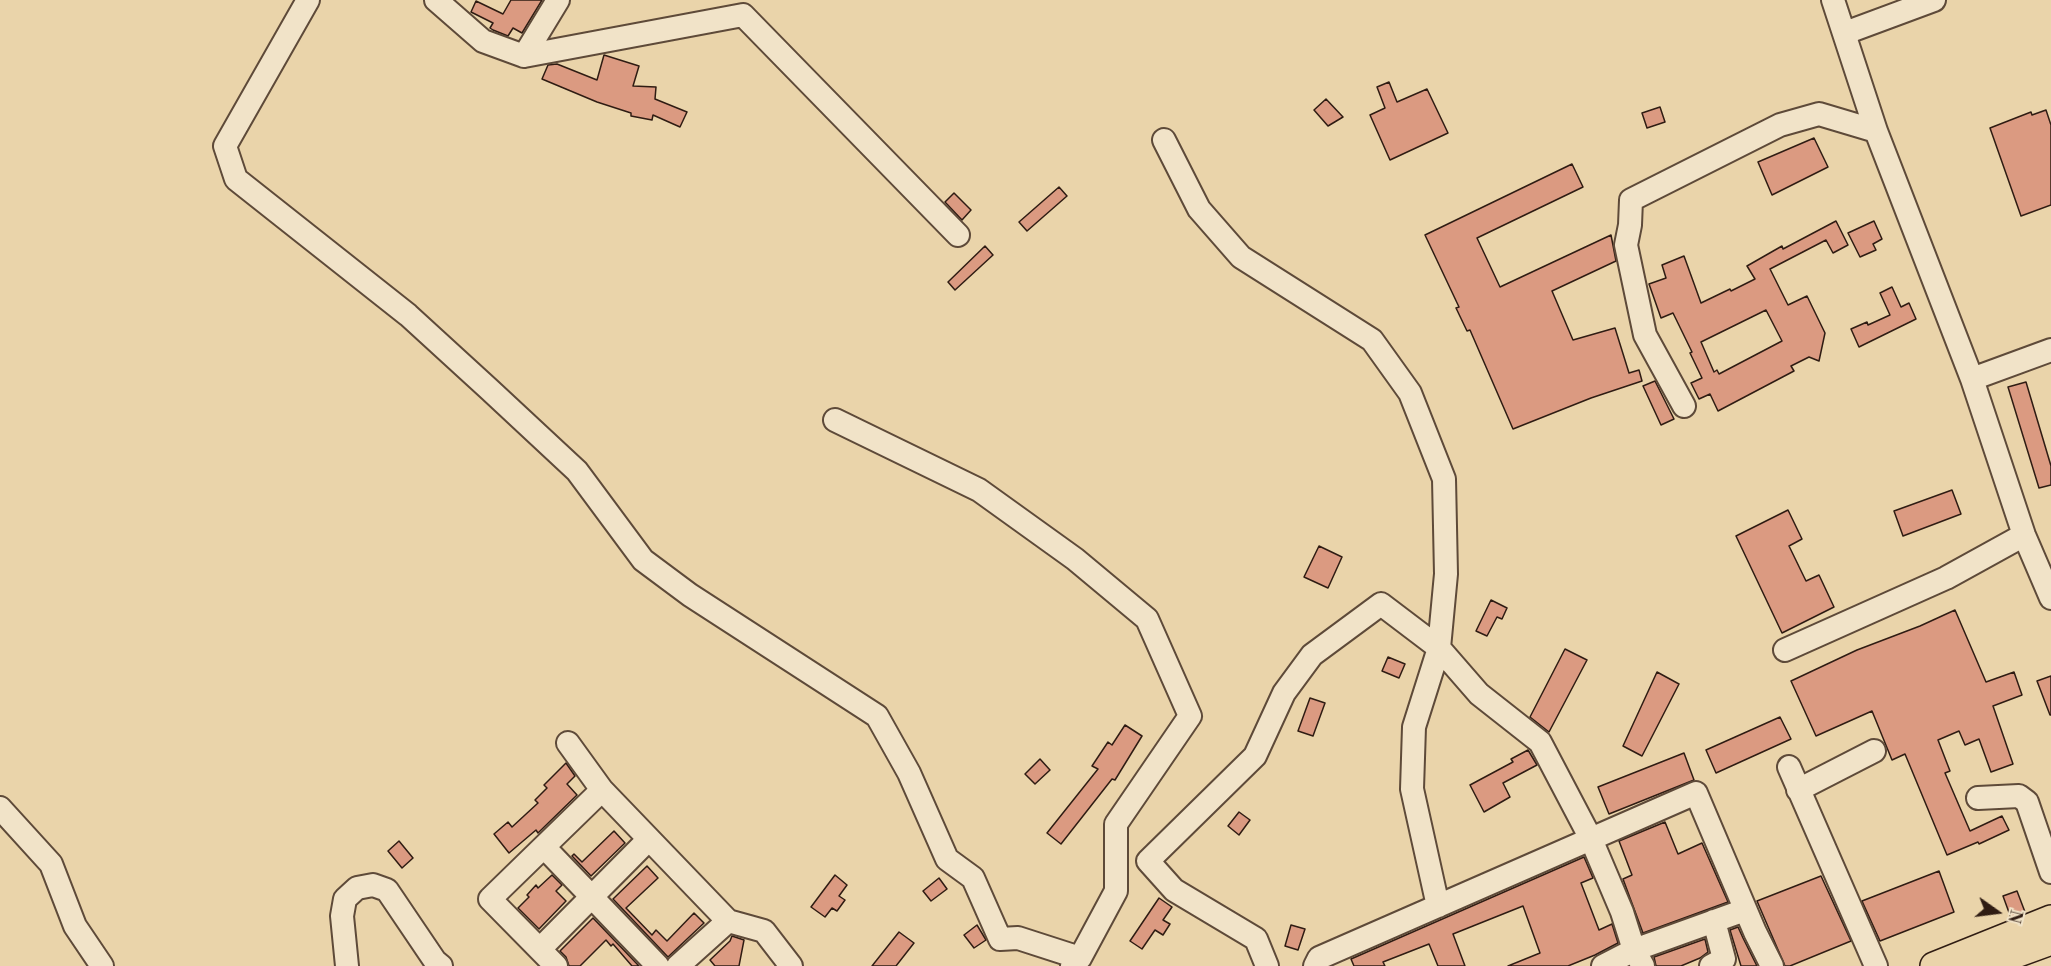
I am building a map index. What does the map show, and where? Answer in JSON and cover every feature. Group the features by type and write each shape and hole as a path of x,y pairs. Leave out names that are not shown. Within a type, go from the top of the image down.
{"main road":[{"path":"1934,966 2051,919"},
{"path":"1983,966 2051,941"}],"street":[{"path":"308,0 225,146 236,179 408,315 516,414 577,471 644,560 690,595 877,716 909,773 947,859 973,878 1000,939 1018,938 1076,962 1116,891 1116,824 1190,716 1148,619 1075,559 979,489 835,420"},
{"path":"436,0 483,41 524,56 736,8 958,235"},
{"path":"524,56 558,0"},
{"path":"1833,0 1876,131 1972,379 2024,535 2051,598"},
{"path":"1845,33 1934,0"},
{"path":"1684,406 1645,335 1626,245 1631,200 1780,125 1819,114 1876,131"},
{"path":"1164,140 1199,209 1241,257 1372,340 1410,393 1444,479 1446,574 1439,648 1414,727 1412,789 1438,906"},
{"path":"1972,379 2051,350"},
{"path":"1785,650 1946,578 2024,535"},
{"path":"1267,966 1256,939 1174,890 1148,861 1255,756 1284,693 1312,655 1381,603 1439,648 1479,694 1540,742 1592,839 1638,958"},
{"path":"568,743 602,790 728,921 764,931 791,966"},
{"path":"1798,790 1874,751"},
{"path":"1789,767 1876,966"},
{"path":"556,966 490,899 602,790"},
{"path":"1315,966 1319,958 1696,793 1772,966"},
{"path":"1978,798 2019,796 2027,802 2051,872"},
{"path":"0,808 51,864 75,926 102,966"},
{"path":"540,949 649,839"},
{"path":"544,847 658,966"},
{"path":"347,966 342,916 345,899 357,888 373,885 387,890 441,966"},
{"path":"1603,966 1638,958 1714,921 1746,910"},
{"path":"678,966 728,921"},
{"path":"1711,966 1724,959 1714,921"}],"building":[{"path":"511,0 542,0 522,33 513,28 508,36 493,30 490,28 493,23 471,12 476,1 503,14"},
{"path":"604,55 639,66 633,86 656,87 655,99 687,112 680,127 653,115 652,120 631,116 631,113 597,102 542,79 548,65 557,64 597,80"},
{"path":"1389,82 1397,102 1427,89 1448,133 1390,160 1370,115 1385,108 1377,87"},
{"path":"1326,99 1343,117 1328,126 1314,110"},
{"path":"1660,107 1665,122 1647,128 1642,113"},
{"path":"2046,110 2051,125 2051,205 2021,216 1990,128 2031,112 2032,115"},
{"path":"1814,138 1828,167 1772,195 1758,162"},
{"path":"1572,164 1583,187 1477,238 1500,287 1611,235 1616,261 1552,291 1573,340 1615,328 1629,373 1639,370 1642,381 1591,398 1513,429 1470,330 1467,331 1456,308 1459,307 1425,235"},
{"path":"1059,187 1067,196 1027,231 1019,222"},
{"path":"954,193 971,210 962,220 945,202"},
{"path":"1836,221 1848,245 1833,253 1826,240 1770,269 1788,305 1807,296 1825,333 1819,361 1809,357 1791,366 1794,371 1718,411 1710,394 1699,399 1691,383 1702,378 1690,353 1692,352 1673,313 1661,318 1649,284 1666,278 1662,265 1684,256 1701,303 1755,279 1747,266 1782,246 1783,249","holes":["1766,310 1782,341 1719,374 1717,370 1714,372 1701,342"]},
{"path":"1874,221 1882,239 1873,244 1876,250 1860,257 1848,233"},
{"path":"985,246 993,255 955,290 948,282"},
{"path":"1892,287 1901,307 1909,303 1916,319 1859,347 1851,329 1867,322 1868,325 1890,315 1880,293"},
{"path":"1655,381 1674,419 1661,425 1643,386"},
{"path":"2026,382 2051,466 2051,485 2039,488 2008,387"},
{"path":"1952,490 1961,514 1903,536 1894,511"},
{"path":"1788,510 1802,539 1789,546 1806,581 1819,575 1834,607 1782,633 1736,536"},
{"path":"1319,546 1342,557 1328,588 1304,577"},
{"path":"1491,600 1507,608 1502,619 1497,617 1487,636 1476,631"},
{"path":"1955,610 1986,682 2014,672 2022,695 1993,706 2013,764 1991,772 1979,739 1965,745 1959,731 1938,740 1950,771 1945,773 1970,831 2002,816 2009,830 1947,855 1905,754 1892,760 1872,711 1816,736 1791,681 1857,650"},
{"path":"1565,649 1587,660 1549,732 1530,717"},
{"path":"1388,657 1405,664 1399,678 1382,671"},
{"path":"1657,672 1679,684 1642,756 1623,746"},
{"path":"2051,676 2051,715 2050,715 2037,681"},
{"path":"1310,698 1325,703 1313,736 1298,731"},
{"path":"1780,717 1791,739 1716,773 1706,750"},
{"path":"1125,725 1142,736 1115,780 1112,779 1061,844 1047,833 1098,769 1092,766 1108,742 1112,745"},
{"path":"1528,750 1537,765 1503,783 1510,797 1484,812 1470,785 1513,762 1511,759"},
{"path":"1684,753 1694,780 1609,814 1598,787"},
{"path":"1040,759 1050,770 1035,784 1025,774"},
{"path":"566,763 575,776 567,784 577,795 538,833 536,830 509,853 494,834 508,822 512,827 538,803 535,800 547,788 544,785"},
{"path":"1239,812 1250,820 1239,835 1228,826"},
{"path":"1665,822 1678,854 1702,843 1728,902 1643,933 1623,879 1632,875 1619,841"},
{"path":"614,831 625,843 591,876 572,856 574,854 582,862"},
{"path":"399,841 413,858 402,868 388,851"},
{"path":"1584,857 1593,878 1581,883 1599,930 1612,924 1618,943 1595,955 1568,966 1508,966 1540,953 1523,906 1453,934 1465,966 1438,966 1429,944 1383,962 1385,966 1354,966 1351,959"},
{"path":"647,866 658,878 626,908 652,935 656,930 667,941 694,913 704,923 668,957 613,899"},
{"path":"1939,871 1954,912 1880,941 1862,901"},
{"path":"552,875 562,885 556,891 566,901 539,929 518,908 529,897 527,895 536,885 538,888"},
{"path":"835,875 847,885 839,896 845,900 837,911 832,908 825,917 811,907"},
{"path":"1821,876 1851,941 1785,966 1757,901"},
{"path":"939,878 947,889 931,901 923,891"},
{"path":"2017,891 2025,912 2011,918 2003,896"},
{"path":"1159,898 1172,907 1163,920 1170,924 1163,935 1155,930 1142,949 1130,941"},
{"path":"593,918 639,966 632,966 613,944 611,946 606,940 580,966 569,966 566,957 560,951"},
{"path":"977,925 986,940 974,948 964,935"},
{"path":"1291,925 1305,929 1298,950 1285,946"},
{"path":"1738,927 1757,966 1741,966 1730,930"},
{"path":"899,932 914,943 896,966 872,966"},
{"path":"732,936 744,940 739,966 715,966 710,960 730,941"},
{"path":"1705,939 1708,952 1700,958 1681,966 1656,966 1654,957"}]}
